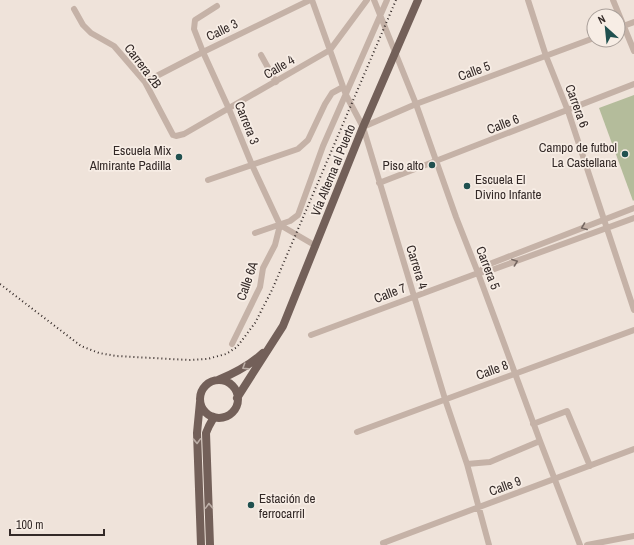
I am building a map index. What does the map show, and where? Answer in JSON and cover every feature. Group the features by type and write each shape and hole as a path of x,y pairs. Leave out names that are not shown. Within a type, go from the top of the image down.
{"main road":[{"name":"Vía Alterna al Puerto","path":"238,398 283,326 394,53 418,0"},
{"name":"Vía Alterna al Puerto","path":"217,380 236,372 254,361 269,347"},
{"path":"200,402 205,412 214,417 220,418 230,414 237,404 238,398 233,387 223,380 208,383 204,386 200,395 197,433 201,545"},
{"path":"210,545 206,433 214,417"}],"street":[{"name":"Carrera 4","path":"311,0 346,95 363,128 445,399 467,464 489,545"},
{"name":"Calle 3","path":"145,82 203,52 311,0"},
{"name":"Calle 4","path":"184,134 330,50 367,0"},
{"name":"Carrera 5","path":"374,0 394,53 416,104 533,424 580,545"},
{"path":"255,233 290,221 298,214 323,146 387,0"},
{"name":"Carrera 6","path":"528,0 546,56 568,111 634,310"},
{"name":"Carrera 3","path":"217,6 195,20 194,29 252,165 280,225"},
{"name":"Carrera 2B","path":"75,11 83,25 91,33 114,46 145,82 173,135 176,136 184,134"},
{"path":"626,36 634,51"},
{"name":"Calle 5","path":"363,128 416,104 586,41"},
{"path":"261,54 276,82"},
{"name":"Calle 6","path":"379,183 568,111 634,84"},
{"path":"208,180 298,149 308,140 325,104 332,93 343,87"},
{"name":"Calle 7","path":"478,273 487,265 634,208"},
{"name":"Calle 7","path":"311,335 414,296 478,273 489,271 634,218"},
{"path":"280,225 316,246"},
{"name":"Calle 6A","path":"232,344 258,291 262,280 263,268 274,245 280,225"},
{"name":"Calle 8","path":"357,432 634,330"},
{"path":"533,424 567,411 590,466"},
{"path":"467,464 490,462 540,441"},
{"name":"Calle 9","path":"384,544 634,449"},
{"path":"587,545 634,536"}],"green space":[{"name":"Campo de futbol La Castellana","path":"634,95 634,200 633,201 599,108"}],"railway":[{"path":"0,284 81,346 99,353 116,356 189,360 207,359 226,354 237,347 255,323 272,290 396,0"}],"place":[{"name":"Campo de futbol La Castellana","path":"625,154"},
{"name":"Escuela Mix Almirante Padilla","path":"179,157"},
{"name":"Piso alto","path":"432,165"},
{"name":"Escuela El Divino Infante","path":"467,186"},
{"name":"Estación de ferrocarril","path":"251,505"}]}
